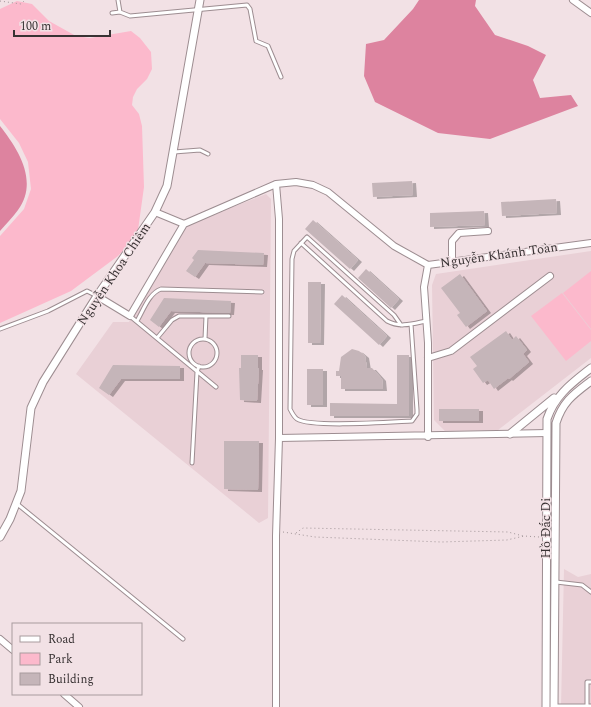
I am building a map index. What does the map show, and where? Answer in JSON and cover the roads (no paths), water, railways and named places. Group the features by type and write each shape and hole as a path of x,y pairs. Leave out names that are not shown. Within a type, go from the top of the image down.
{"street":[{"name":"Nguyễn Khoa Chiêm","path":"0,537 21,491 31,408 43,382 97,296 155,212 167,186 200,0"},
{"path":"572,0 591,13"},
{"name":"Nguyễn Khánh Toàn","path":"184,224 276,184 296,182 313,185 328,192 394,246 428,265 591,243"},
{"path":"276,184 279,227 279,438 276,532 276,707"},
{"path":"97,296 130,316 184,224 155,212"},
{"path":"452,262 452,241 459,233 488,231"},
{"path":"428,265 424,287 428,358 428,437"},
{"path":"428,358 452,351 550,276"},
{"name":"Hồ Đắc Di","path":"546,707 547,419 552,406 563,390 591,368"},
{"path":"552,406 560,408 570,397 591,381"},
{"path":"510,434 563,390"},
{"name":"Hồ Đắc Di","path":"554,706 556,423 560,408"},
{"path":"279,438 428,437 547,433"},
{"path":"547,457 556,457"},
{"path":"546,581 555,582"},
{"path":"0,639 12,649"},
{"path":"65,695 79,707"}],"lane":[{"path":"118,0 120,12"},
{"path":"247,5 249,0"},
{"path":"112,13 120,12 130,16 198,11 247,5"},
{"path":"247,5 250,9 256,41 268,46 281,77"},
{"path":"174,152 200,150 208,154"},
{"path":"401,325 394,315 307,237 294,252 292,259 290,409 298,419 304,422 347,424 412,421 415,418 417,410 411,324"},
{"path":"301,243 387,321 394,325 426,321"},
{"path":"137,321 154,294 161,289 262,292"},
{"path":"0,329 48,311 87,291 97,296"},
{"path":"130,316 216,387"},
{"path":"205,339 206,316"},
{"path":"157,338 175,317 229,316"},
{"path":"205,339 214,344 217,352 216,357 209,365 199,366 191,359 190,348 197,340 205,339"},
{"path":"192,463 196,372 199,366"},
{"path":"16,503 183,639"},
{"path":"555,582 582,585 591,592"},
{"path":"554,706 589,706 587,682 591,682"}]}
